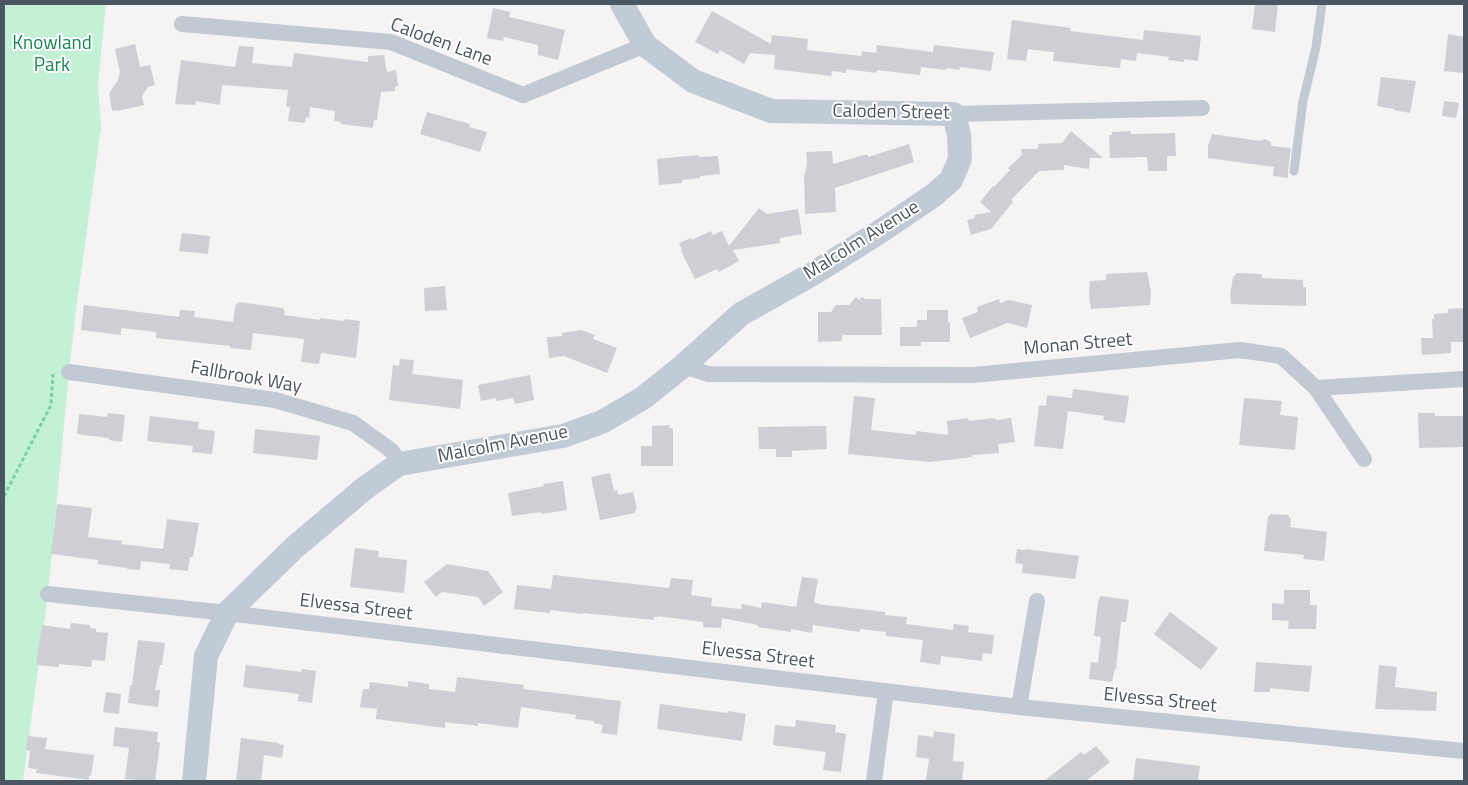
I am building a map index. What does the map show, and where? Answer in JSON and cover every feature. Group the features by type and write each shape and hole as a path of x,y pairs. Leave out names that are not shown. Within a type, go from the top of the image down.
{"street":[{"name":"Caloden Street","path":"622,4 645,45 693,80 771,110 954,114 1202,108"},
{"name":"Caloden Lane","path":"182,24 392,42 524,96 645,45"},
{"name":"Malcolm Avenue","path":"194,781 206,656 227,613 295,547 365,488 399,464 563,436 602,422 643,398 683,366 741,314 878,233 934,195 951,180 960,159 959,135 954,114"},
{"name":"Monan Street","path":"683,366 708,374 973,375 1240,350 1281,356 1316,388 1364,458"},
{"name":"Fallbrook Way","path":"69,372 275,400 353,423 392,451 399,464"},
{"path":"1316,388 1464,379"},
{"name":"Elvessa Street","path":"48,594 227,613 1019,707 1464,751"},
{"path":"1019,707 1037,600"},
{"path":"874,781 886,691"}],"lane":[{"path":"1294,171 1303,101 1316,47 1322,4"}],"path":[{"path":"4,496 51,405 53,371 69,372"}],"green space":[{"name":"Knowland Park","path":"4,4 106,4 98,84 101,128 77,302 48,594 23,781 4,781"}],"building":[{"path":"1255,4 1278,4 1275,32 1252,29"},
{"path":"493,8 510,12 509,17 565,30 558,60 538,55 538,45 504,37 503,41 487,38"},
{"path":"712,11 771,44 772,35 808,39 807,50 861,56 862,51 876,53 877,45 933,52 934,45 994,52 991,71 960,67 959,70 947,68 947,70 921,67 920,75 877,70 876,73 846,69 846,73 832,71 831,76 774,69 775,55 750,53 744,64 720,50 718,54 695,42"},
{"path":"1012,20 1071,28 1070,31 1143,40 1144,30 1201,36 1198,61 1184,59 1184,62 1168,60 1169,57 1137,53 1136,61 1121,59 1120,68 1053,61 1054,52 1028,49 1026,61 1007,59"},
{"path":"1448,34 1464,37 1464,73 1444,71"},
{"path":"135,44 140,67 150,65 155,85 148,87 142,96 144,105 112,111 109,93 118,80 120,72 115,49"},
{"path":"239,46 254,47 252,63 292,67 294,53 368,62 368,56 384,55 387,72 396,70 398,86 395,87 395,91 381,92 377,120 374,120 373,128 340,124 341,122 334,121 335,111 310,107 309,118 306,117 305,123 288,121 290,107 286,106 288,90 222,85 220,105 196,101 195,105 175,104 181,60 235,67"},
{"path":"1381,77 1416,81 1410,113 1377,106"},
{"path":"1444,101 1459,103 1456,118 1442,116"},
{"path":"427,112 470,124 469,127 487,132 480,152 420,134"},
{"path":"1071,131 1103,158 1090,158 1089,169 1064,165 1064,170 1039,171 1011,200 1013,202 991,229 971,235 967,220 975,218 974,215 991,212 980,202 1010,170 1008,168 1022,155 1021,149 1038,149 1038,144 1062,143"},
{"path":"1131,131 1131,134 1175,133 1176,156 1167,156 1167,171 1148,171 1147,157 1110,158 1109,135 1112,135 1112,132"},
{"path":"1212,134 1260,141 1265,139 1271,142 1271,146 1291,148 1288,178 1273,176 1274,167 1208,158 1208,146"},
{"path":"909,144 914,162 835,188 836,212 805,214 804,174 807,163 806,152 832,151 833,164 864,155 868,155 868,157"},
{"path":"698,155 698,157 718,156 720,174 682,180 682,183 659,185 657,159"},
{"path":"759,208 767,214 798,209 802,234 780,238 780,243 733,250 739,261 719,272 717,269 695,279 679,243 691,238 692,240 711,231 713,235 722,231 729,246"},
{"path":"182,233 210,236 208,254 179,251"},
{"path":"1147,272 1151,291 1150,305 1091,309 1090,281 1106,280 1106,274"},
{"path":"1237,273 1262,274 1262,278 1303,280 1303,287 1306,287 1306,306 1231,304 1230,294 1233,278"},
{"path":"445,286 447,310 425,311 424,288"},
{"path":"856,297 859,300 862,297 865,299 881,299 882,335 842,335 842,341 818,342 818,312 831,312 836,305 849,305"},
{"path":"999,299 1000,303 1009,300 1032,305 1027,328 1008,323 970,338 962,318 978,312 977,307"},
{"path":"239,302 283,308 285,310 284,315 320,320 320,318 360,321 356,358 321,353 319,364 301,362 304,339 253,333 251,350 156,338 156,332 121,328 121,335 81,330 84,305 179,317 180,310 195,311 194,317 233,322 236,303 238,304"},
{"path":"1464,308 1464,342 1451,342 1451,353 1422,355 1421,338 1433,338 1432,319 1434,319 1434,314 1448,313 1448,309"},
{"path":"927,310 948,310 950,342 921,342 921,346 900,346 900,327 917,327 917,320 927,320"},
{"path":"581,330 595,335 593,339 617,348 607,373 564,356 549,358 547,337 562,336 562,333"},
{"path":"400,359 414,360 412,374 463,380 460,409 389,400 393,365 399,366"},
{"path":"530,375 534,400 515,404 513,398 496,401 496,398 481,401 478,385"},
{"path":"1073,389 1129,396 1125,423 1103,420 1104,416 1068,411 1063,449 1034,446 1039,405 1046,406 1047,395 1072,398"},
{"path":"854,396 875,398 871,430 916,435 916,431 948,435 947,421 968,418 969,421 1011,418 1015,442 998,444 999,453 972,455 972,457 930,462 848,454"},
{"path":"1244,398 1282,401 1280,415 1298,417 1295,450 1239,445"},
{"path":"108,413 125,415 122,442 109,440 109,438 77,434 79,414 107,417"},
{"path":"1418,413 1435,413 1435,416 1464,416 1464,447 1419,448"},
{"path":"150,416 199,422 198,429 215,431 212,454 192,452 193,446 147,441"},
{"path":"670,425 669,428 673,428 673,466 641,466 641,446 652,446 652,426"},
{"path":"826,426 827,449 792,451 792,457 776,457 776,449 759,449 758,427"},
{"path":"255,429 320,436 317,460 253,453"},
{"path":"610,473 614,491 617,490 618,495 633,492 637,509 635,513 600,520 591,477"},
{"path":"563,481 567,510 512,516 508,493"},
{"path":"57,504 92,508 88,537 122,541 121,544 163,549 167,519 199,523 193,557 190,557 188,571 169,569 170,564 141,561 140,570 127,569 98,564 98,560 51,554"},
{"path":"1270,514 1289,515 1289,518 1291,518 1290,527 1327,532 1324,561 1303,559 1304,555 1264,551 1268,516"},
{"path":"355,548 379,551 378,557 407,560 404,593 350,587"},
{"path":"1017,549 1079,556 1075,579 1022,573 1023,564 1015,563"},
{"path":"447,564 488,571 503,592 484,606 478,597 442,592 436,597 424,582"},
{"path":"553,575 669,588 671,578 693,580 691,595 712,598 711,606 741,609 742,604 761,608 762,602 796,607 802,577 818,579 814,602 817,604 885,612 885,615 907,617 906,624 953,630 954,624 969,626 968,632 994,635 992,654 983,653 982,661 941,656 940,665 920,662 923,640 886,636 886,632 860,629 860,632 813,625 812,633 791,629 791,632 758,627 758,625 722,618 721,628 703,627 703,622 657,616 654,617 654,620 550,610 550,613 514,609 517,585 551,589"},
{"path":"1284,590 1310,590 1310,605 1317,605 1316,629 1288,629 1289,621 1272,620 1272,603 1284,604"},
{"path":"1100,596 1129,600 1126,622 1121,622 1116,669 1112,682 1089,679 1091,662 1098,663 1101,637 1094,636"},
{"path":"1170,612 1218,648 1201,670 1154,634"},
{"path":"71,623 90,625 90,628 96,629 96,632 108,633 105,661 92,660 91,667 59,664 59,667 36,665 42,625 70,629"},
{"path":"138,640 165,643 162,665 160,665 155,690 160,690 158,707 128,703"},
{"path":"1256,662 1312,666 1309,692 1270,688 1270,692 1254,692"},
{"path":"246,665 301,672 302,669 316,671 312,703 298,701 299,694 243,687"},
{"path":"1379,665 1397,667 1395,687 1437,692 1436,711 1375,709"},
{"path":"457,677 524,685 523,689 621,701 617,735 601,733 603,725 594,723 594,721 575,719 576,715 521,707 518,728 478,723 478,726 445,722 445,728 376,719 377,709 360,707 363,689 369,689 370,682 408,687 408,681 429,684 429,689 455,692"},
{"path":"106,692 121,694 119,714 103,712"},
{"path":"660,704 746,714 742,741 657,729"},
{"path":"796,720 836,725 835,732 846,734 841,772 823,770 826,752 773,745 775,725 795,727"},
{"path":"115,727 158,732 157,742 160,743 155,781 125,779 129,748 113,746"},
{"path":"934,731 955,734 953,761 964,762 962,781 926,781 929,759 916,757 918,735 933,737"},
{"path":"28,736 47,738 45,749 94,755 89,780 36,773 37,769 28,768 30,751 26,750"},
{"path":"241,738 284,745 282,758 264,755 261,781 236,781"},
{"path":"1096,746 1110,762 1086,781 1044,781 1081,752 1084,755"},
{"path":"1136,758 1200,766 1198,781 1133,781"}]}
